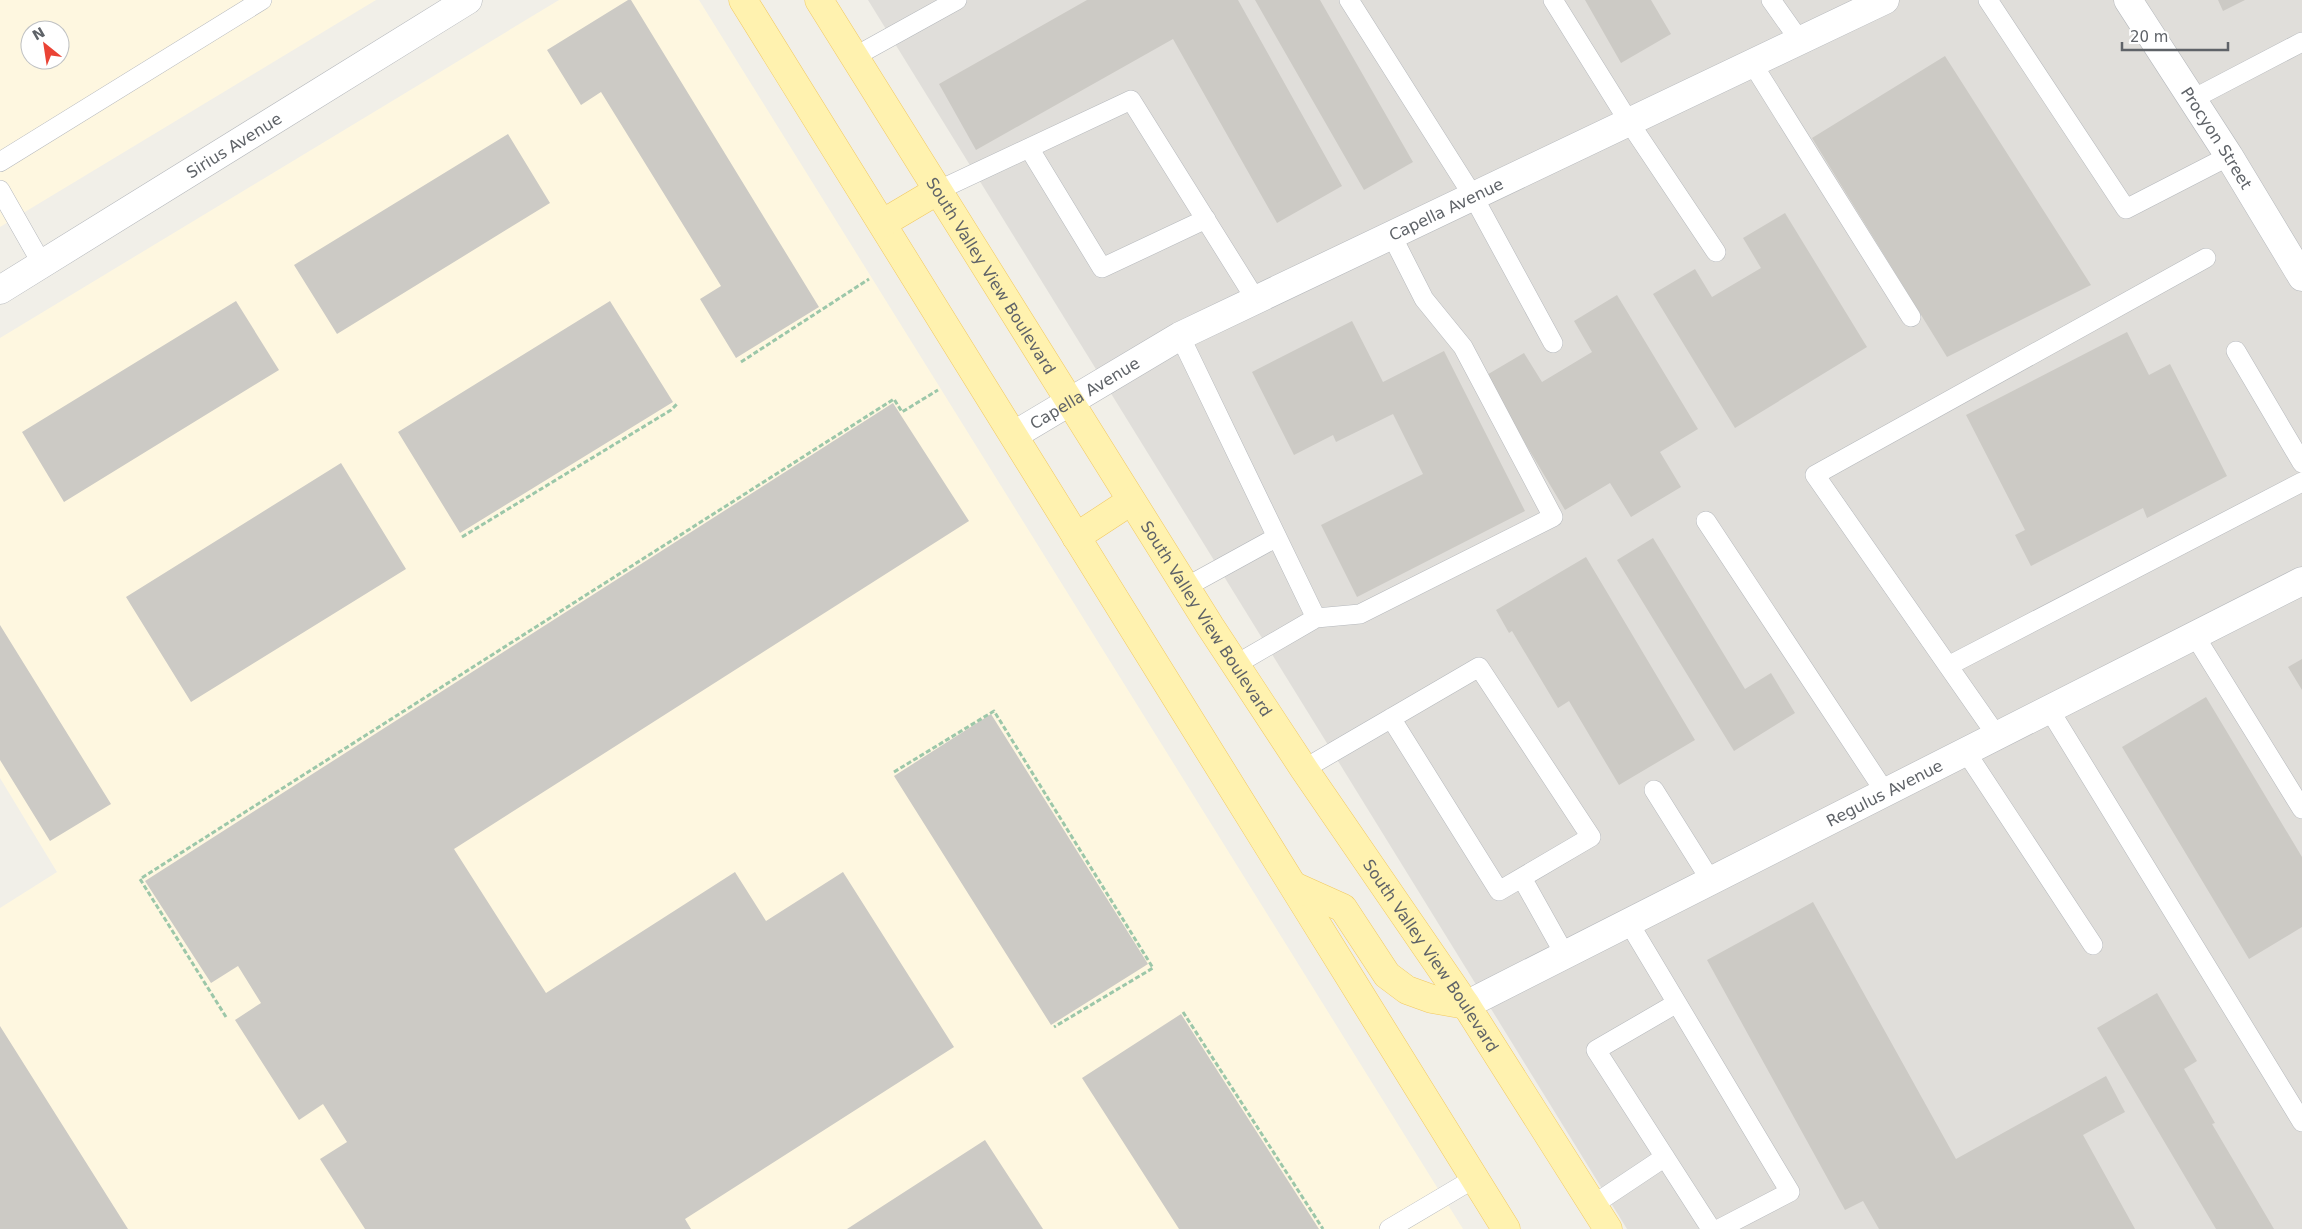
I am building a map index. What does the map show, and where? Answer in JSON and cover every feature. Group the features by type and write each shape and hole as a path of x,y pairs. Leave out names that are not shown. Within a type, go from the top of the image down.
{"main road":[{"path":"743,0 1506,1229"},
{"name":"South Valley View Boulevard","path":"819,0 1131,501 1236,665 1304,769 1466,1005 1608,1229"},
{"path":"883,223 937,191"},
{"path":"1076,537 1131,501"},
{"path":"1294,886 1343,908 1387,975 1407,990 1432,999 1466,1005"}],"street":[{"name":"Sirius Avenue","path":"0,290 468,0"},
{"name":"Capella Avenue","path":"1014,434 1180,336 1885,0"},
{"name":"Procyon Street","path":"2128,0 2229,156 2302,277"},
{"name":"Regulus Avenue","path":"1466,1005 2302,581"}],"lane":[{"path":"0,162 262,0"},
{"path":"854,57 957,0"},
{"path":"1349,0 1472,196 1553,343"},
{"path":"1553,0 1629,122 1716,252"},
{"path":"1772,0 1800,41"},
{"path":"1988,0 2126,209 2229,156"},
{"path":"2191,100 2302,42"},
{"path":"1752,64 1911,317"},
{"path":"937,191 1131,100 1256,300"},
{"path":"1029,148 1102,268 1206,219"},
{"path":"0,190 42,264"},
{"path":"1236,665 1316,618 1360,614 1553,518 1463,346 1424,299 1392,236"},
{"path":"1997,736 1815,475 2206,258"},
{"path":"1180,336 1316,618"},
{"path":"2236,351 2302,463"},
{"path":"1948,666 2302,482"},
{"path":"1706,521 1885,792"},
{"path":"1186,587 1277,537"},
{"path":"2195,636 2302,808"},
{"path":"1304,769 1391,718 1479,667 1591,837 1500,891 1391,718"},
{"path":"2049,709 2302,1122"},
{"path":"1966,752 2093,945"},
{"path":"1654,790 1711,881"},
{"path":"1522,878 1565,955"},
{"path":"1629,923 1790,1192 1718,1229"},
{"path":"1677,1003 1596,1050 1711,1229"},
{"path":"1593,1205 1664,1157"},
{"path":"1389,1229 1475,1178"}],"path":[{"path":"741,362 869,279"},
{"path":"226,1017 140,879 894,399 902,412 938,390"},
{"path":"462,537 671,410 678,403"},
{"path":"894,772 994,711 1153,968 1054,1027"},
{"path":"1183,1012 1323,1229"}],"shaded area":[{"path":"0,0 376,0 0,227"},
{"path":"559,0 699,0 1463,1229 0,1229 0,908 57,872 0,778 0,338"},
{"path":"868,0 2302,0 2302,1229 1627,1229"}],"building":[{"path":"628,0 631,0 819,307 736,358 700,299 721,286 601,92 581,105 547,50"},
{"path":"1087,0 1238,0 1342,186 1277,223 1173,39 976,150 939,84"},
{"path":"1255,0 1320,0 1413,162 1364,190"},
{"path":"1585,0 1651,0 1671,34 1621,63"},
{"path":"2218,0 2245,0 2223,11"},
{"path":"1945,56 2091,285 1947,357 1812,138"},
{"path":"508,134 550,203 337,334 294,265"},
{"path":"1785,213 1867,347 1735,428 1653,294 1695,269 1712,297 1761,268 1743,238"},
{"path":"1617,295 1698,429 1660,452 1681,487 1631,517 1610,483 1565,510 1485,376 1524,353 1542,382 1592,352 1574,321"},
{"path":"236,301 279,370 64,502 22,432"},
{"path":"610,301 673,402 460,533 398,432"},
{"path":"1352,321 1383,382 1444,351 1525,511 1357,597 1321,525 1423,474 1393,414 1336,442 1333,435 1294,455 1252,372"},
{"path":"2127,332 2149,375 2170,364 2227,476 2147,518 2143,508 2031,566 2015,535 2025,530 1966,415"},
{"path":"893,403 969,521 454,849 546,993 735,872 766,921 843,872 954,1047 685,1219 691,1229 365,1229 320,1159 347,1142 323,1104 299,1120 235,1020 261,1003 238,966 211,983 145,881"},
{"path":"341,463 406,569 191,702 126,597"},
{"path":"1653,538 1745,689 1771,673 1795,713 1734,751 1617,560"},
{"path":"1586,557 1695,740 1619,785 1569,701 1558,708 1512,631 1509,633 1496,610"},
{"path":"0,625 111,804 50,841 0,760"},
{"path":"2302,659 2302,690 2288,667"},
{"path":"2206,697 2302,857 2302,927 2249,959 2122,747"},
{"path":"991,714 1148,964 1051,1025 894,776"},
{"path":"1813,902 1956,1159 2106,1076 2125,1112 2083,1135 2135,1229 1879,1229 1863,1201 1845,1210 1707,960"},
{"path":"2157,993 2197,1061 2184,1069 2215,1123 2212,1124 2274,1229 2216,1229 2097,1028"},
{"path":"1181,1014 1319,1229 1179,1229 1082,1078"},
{"path":"0,1026 128,1229 0,1229"},
{"path":"985,1140 1043,1229 847,1229"}]}
